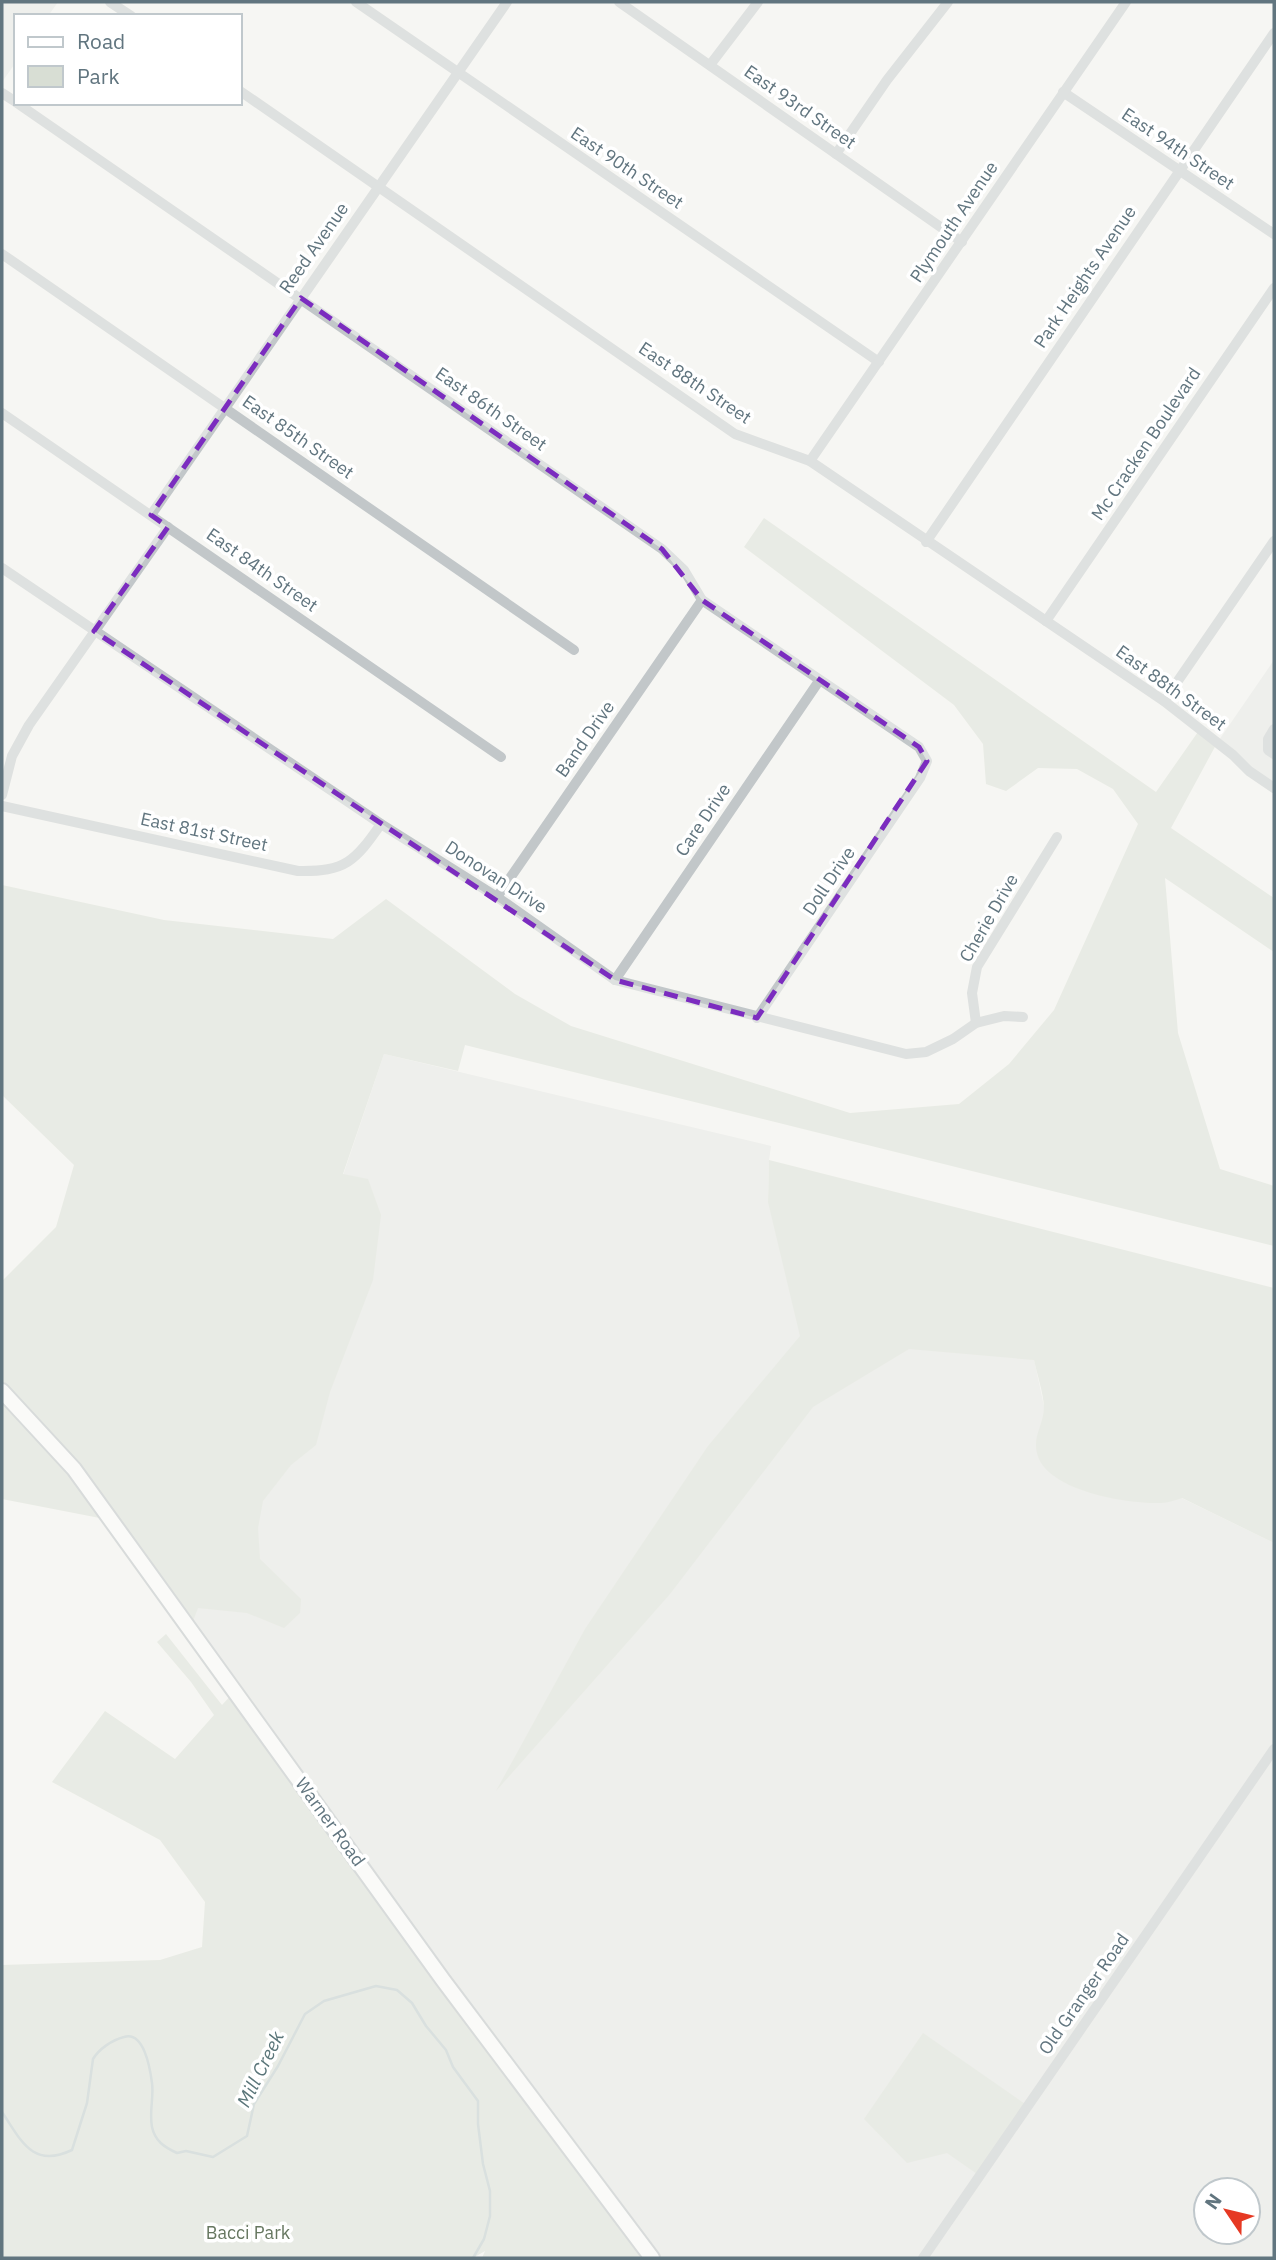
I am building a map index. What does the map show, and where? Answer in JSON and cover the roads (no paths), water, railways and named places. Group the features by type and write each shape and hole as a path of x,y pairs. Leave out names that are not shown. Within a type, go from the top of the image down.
{"main road":[{"name":"Warner Road","path":"2,1391 74,1469 443,1980 652,2258"}],"street":[{"path":"110,2 128,14"},
{"name":"East 90th Street","path":"356,2 879,362"},
{"name":"Reed Avenue","path":"151,515 507,2"},
{"name":"East 93rd Street","path":"619,2 962,242"},
{"path":"710,65 758,2"},
{"path":"836,154 887,80 947,2"},
{"name":"Plymouth Avenue","path":"810,461 1126,2"},
{"name":"Park Heights Avenue","path":"926,542 1274,33"},
{"name":"East 88th Street","path":"242,92 735,434 810,461 1164,701 1233,755 1249,771 1274,788"},
{"name":"East 94th Street","path":"1063,92 1274,234"},
{"name":"East 86th Street","path":"20,105 662,549 684,570 702,600 919,747 926,761"},
{"name":"East 85th Street","path":"2,254 573,650"},
{"name":"Mc Cracken Boulevard","path":"1046,621 1274,288"},
{"name":"East 84th Street","path":"2,413 501,757"},
{"path":"2,795 12,756 29,725 168,527"},
{"path":"1164,701 1274,541"},
{"name":"Donovan Drive","path":"2,568 381,824 497,897 615,980 906,1054 926,1052 953,1039 976,1023 1004,1016 1023,1017"},
{"name":"Band Drive","path":"497,897 702,600"},
{"name":"Care Drive","path":"615,980 820,681"},
{"path":"1274,729 1268,739 1268,750 1274,754"},
{"name":"Doll Drive","path":"757,1018 920,778 926,761"},
{"name":"East 81st Street","path":"2,806 298,871 322,871 342,866 361,852 381,824"},
{"name":"Cherie Drive","path":"976,1023 972,993 977,967 1056,836"},
{"name":"Old Granger Road","path":"923,2258 1274,1749"}],"waterway":[{"name":"Mill Creek","path":"2,2112 22,2141 37,2154 58,2155 72,2150 87,2103 93,2059 110,2043 131,2037 141,2045 148,2060 152,2088 151,2121 158,2140 177,2153 186,2151 213,2157 247,2136 254,2104 278,2066 305,2014 324,2001 376,1986 397,1990 412,2003 478,2101 483,2164 490,2191 490,2216 484,2239 473,2258"}],"park label":[{"name":"Bacci Park","path":"248,2233"}]}
